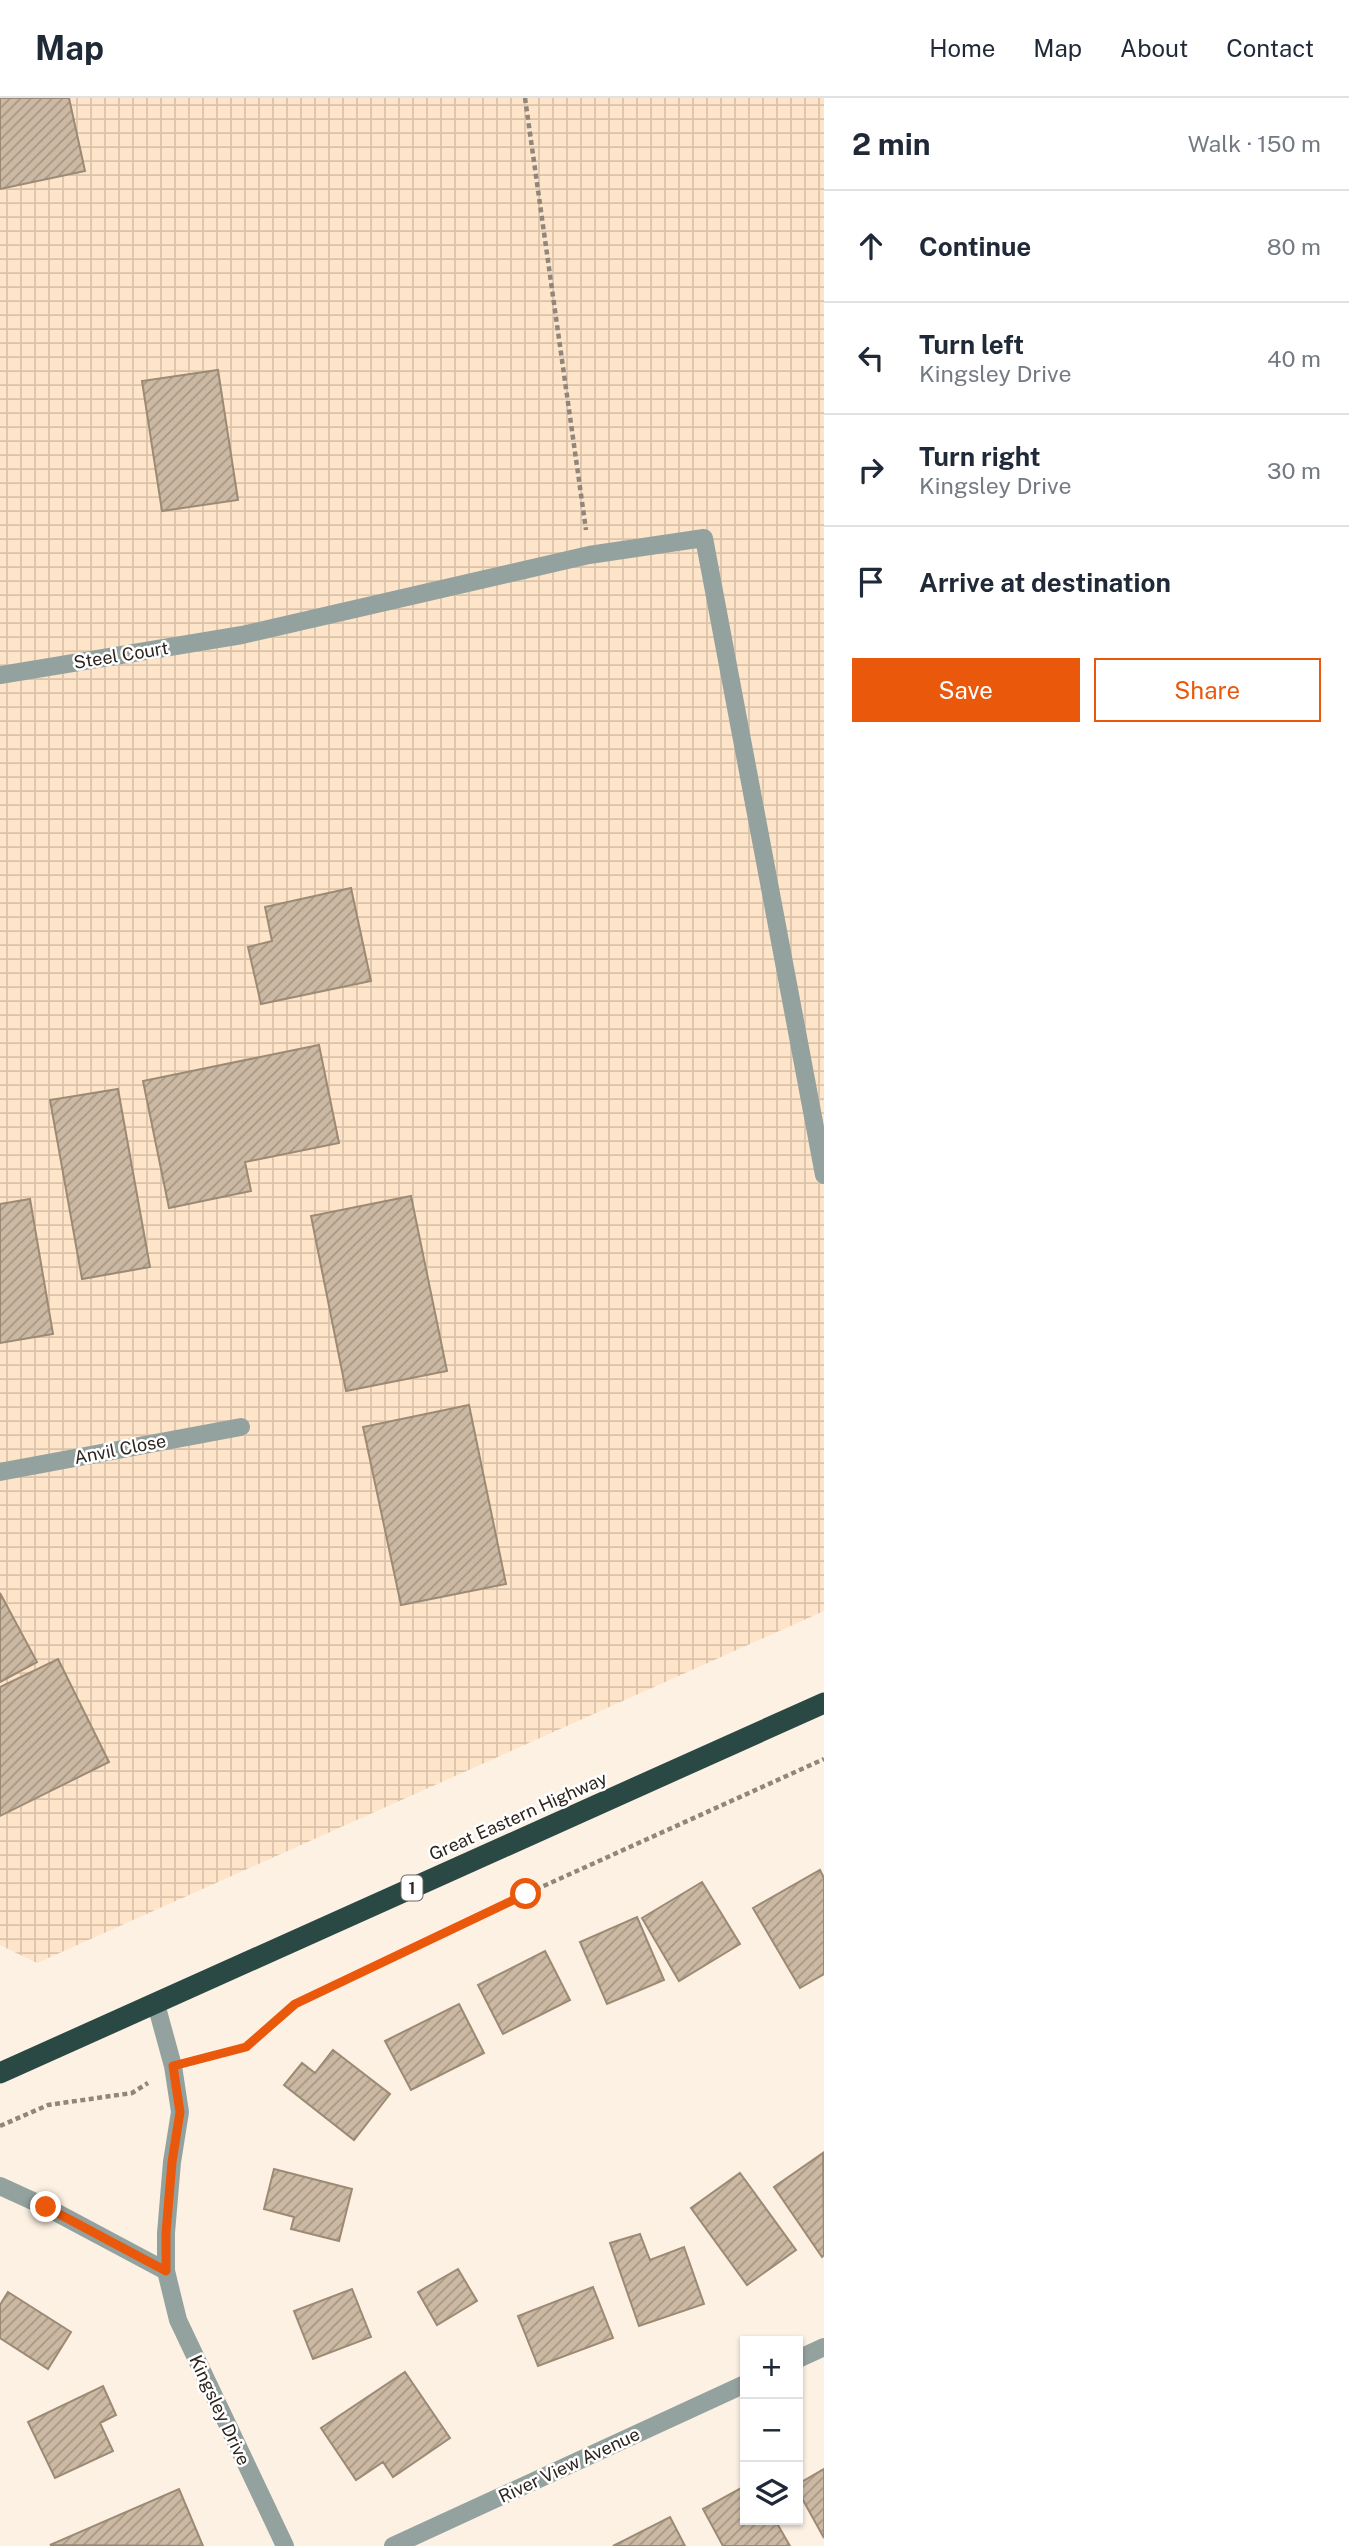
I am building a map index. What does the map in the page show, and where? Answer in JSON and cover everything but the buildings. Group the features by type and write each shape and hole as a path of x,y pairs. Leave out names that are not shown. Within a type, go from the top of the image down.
{"highway":[{"name":"Great Eastern Highway","path":"0,2073 824,1703"}],"street":[{"name":"Steel Court","path":"0,675 243,635 589,555 704,538 824,1175"},
{"name":"Anvil Close","path":"0,1472 241,1427"},
{"name":"Kingsley Drive","path":"156,2004 173,2066 180,2112 172,2162 166,2271 178,2320 285,2546"},
{"path":"0,2186 46,2207 166,2271"},
{"path":"803,2357 824,2347"},
{"name":"River View Avenue","path":"393,2546 740,2386"}],"path":[{"path":"525,98 589,555"},
{"path":"0,2126 48,2105 132,2093 173,2066 246,2047 295,2004 526,1894 824,1759"}],"shaded area":[{"path":"0,98 824,98 824,1611 37,1963 0,1945"}],"route":[{"path":"46,2207 166,2271 172,2162 180,2112 173,2066 246,2047 295,2004 526,1894"}]}
